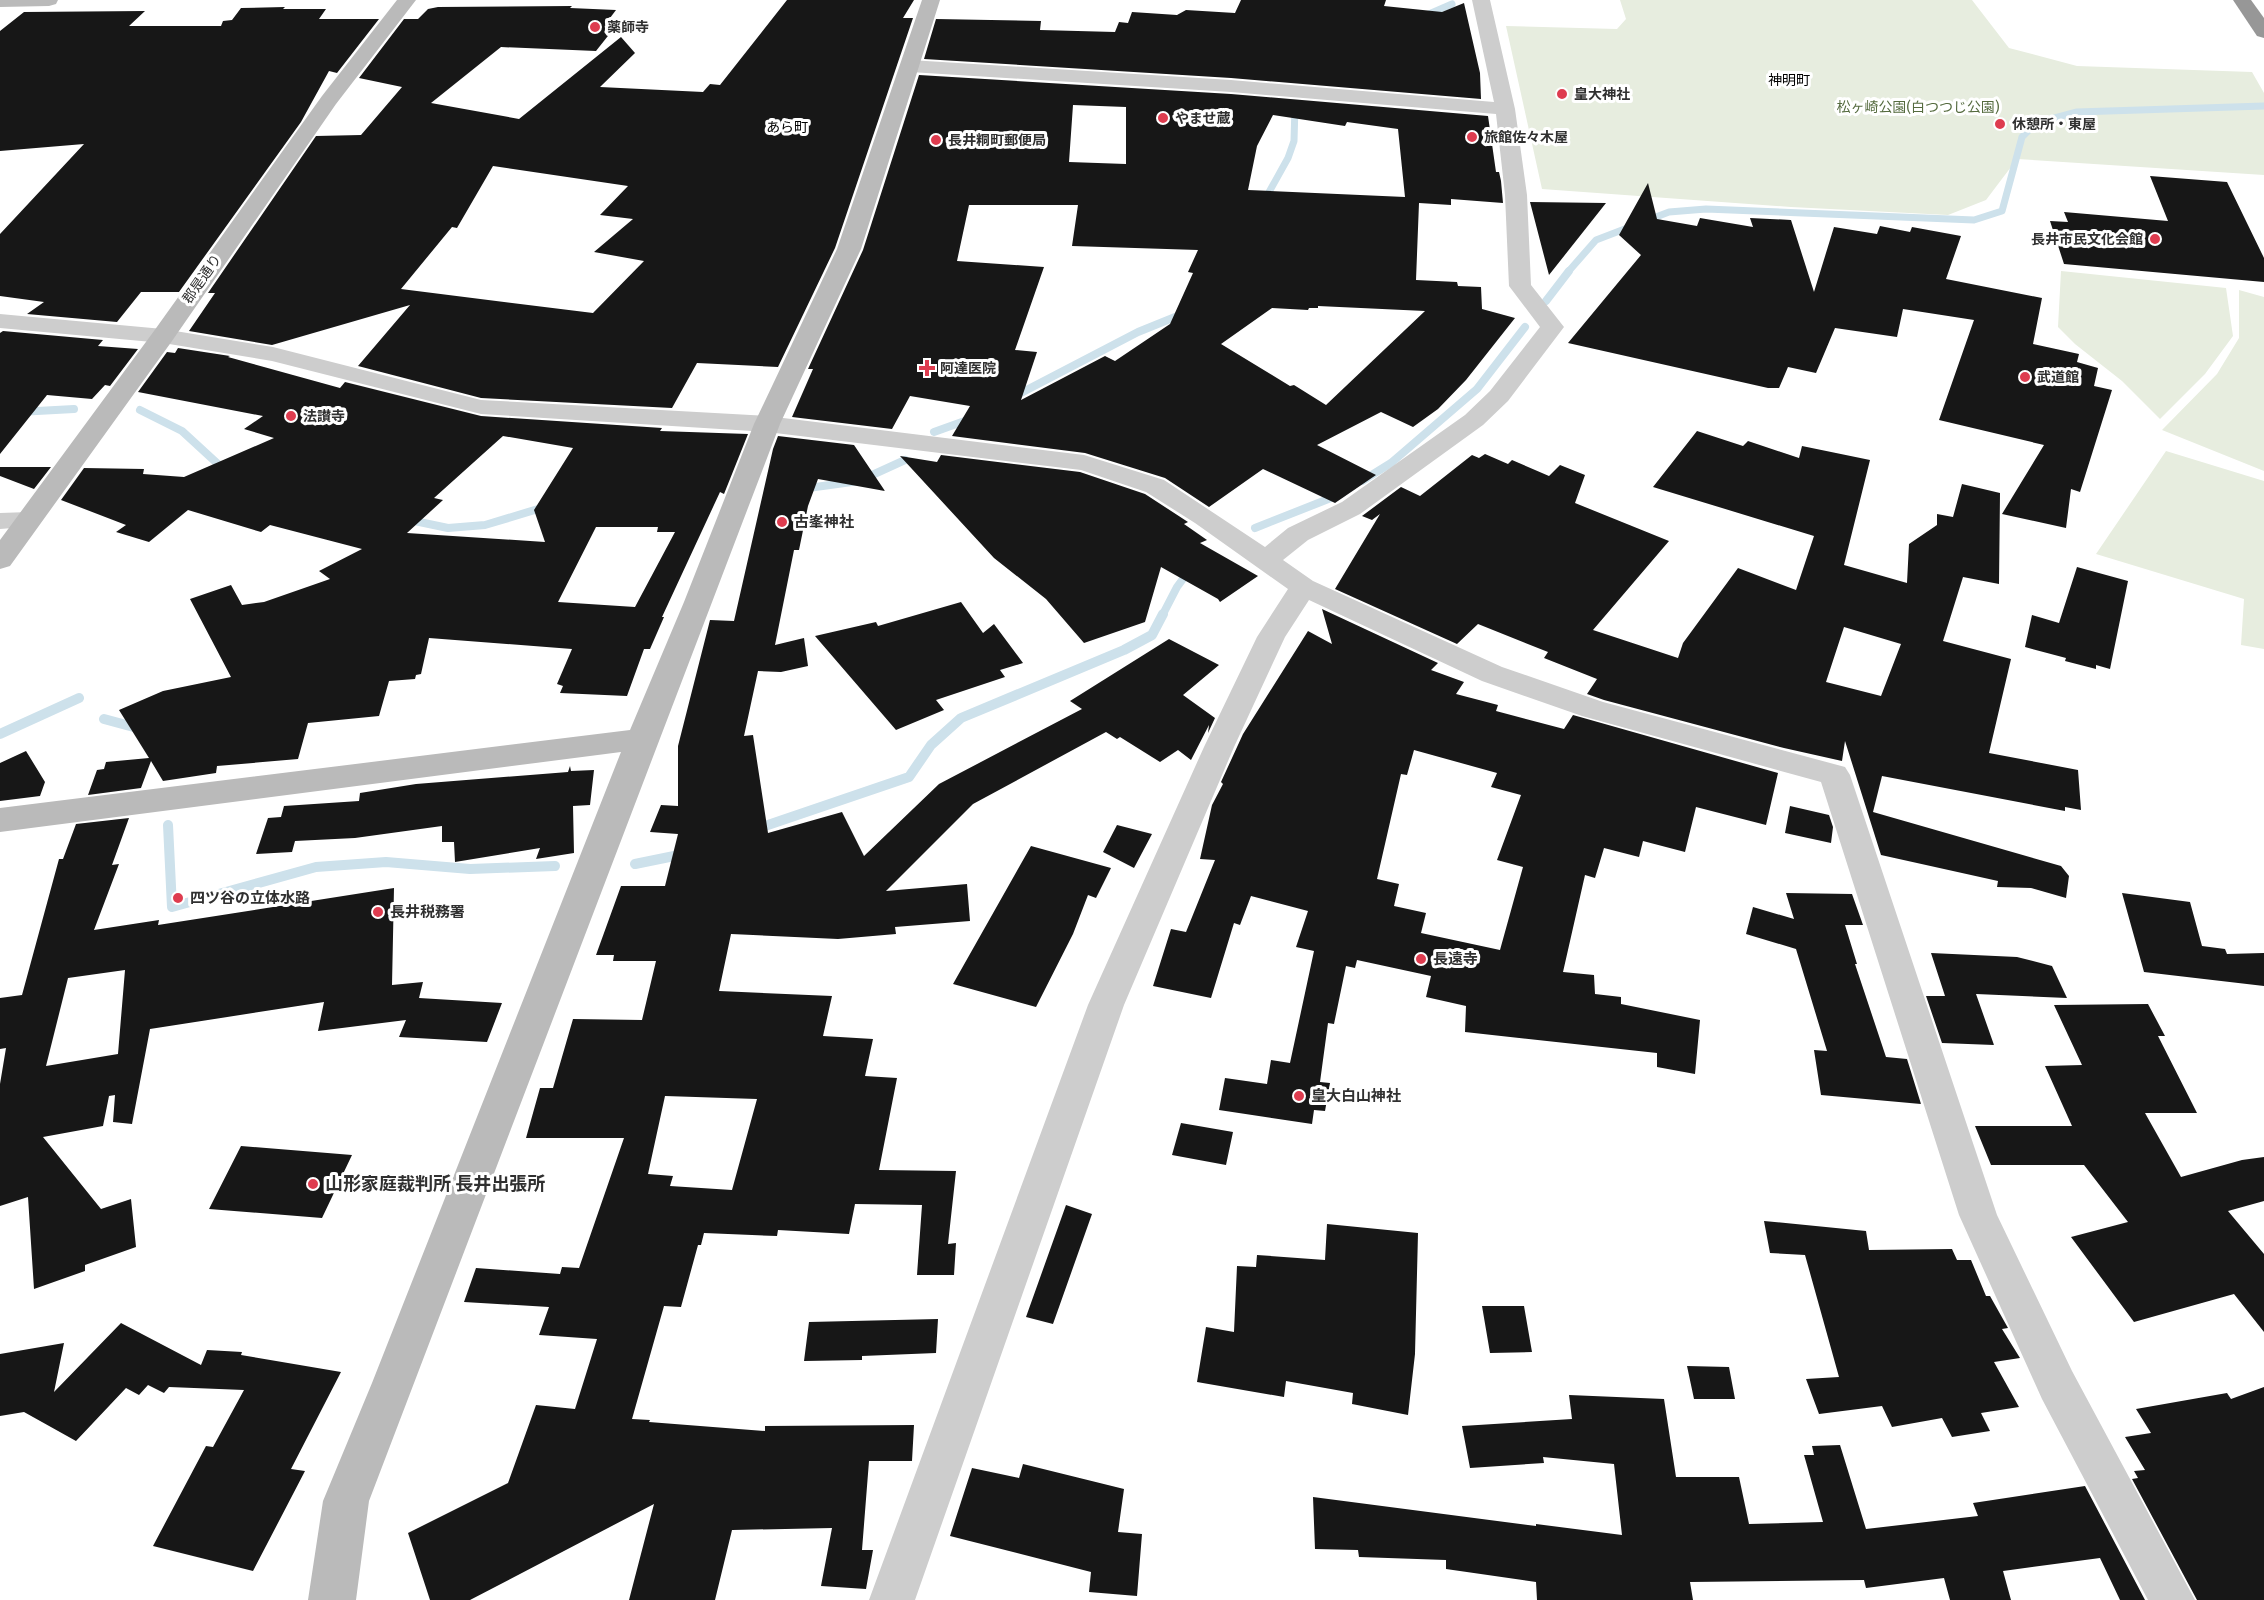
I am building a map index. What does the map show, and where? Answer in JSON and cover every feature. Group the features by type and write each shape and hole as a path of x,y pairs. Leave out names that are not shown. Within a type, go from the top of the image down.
{"highway":[{"path":"2242,0 2264,32"}],"street":[{"path":"0,1 50,0"},
{"name":"郡是通り","path":"0,560 163,336 329,100 406,0"},
{"path":"332,1600 346,1501 394,1383 642,740 699,602 768,424 849,249 931,0"},
{"path":"1264,561 1298,534 1351,508 1474,420 1499,396 1552,327 1520,286 1516,195 1505,109 1480,0"},
{"path":"910,66 1232,86 1505,109"},
{"path":"0,321 163,336 273,354 481,406 768,424 1084,463 1155,486 1204,517 1303,587 1492,674 1593,709 1834,775 1978,1215 2057,1385 2172,1600"},
{"path":"0,521 29,520"},
{"path":"892,1600 1106,1005 1270,637 1303,587"},
{"path":"0,820 642,740"}],"green space":[{"name":"松ヶ崎公園(白つつじ公園)","path":"1620,0 1972,0 2009,48 2077,66 2252,72 2264,93 2264,175 2017,159 1986,200 1948,215 1791,207 1542,189 1506,26 1617,29 1626,19"},
{"path":"2061,271 2226,288 2233,336 2205,374 2160,419 2122,381 2075,344 2058,327"},
{"path":"2239,290 2264,297 2264,471 2162,430 2217,374 2239,338"},
{"path":"2166,451 2264,481 2264,649 2241,645 2244,599 2096,554"}],"building":[{"path":"787,0 914,0 903,18 913,18 835,248 778,367 697,363 672,408 481,398 358,366 410,305 272,345 189,331 215,293 208,293 316,136 361,135 402,87 359,78 404,19 418,19 428,9 438,7 572,6 570,8 616,10 610,18 618,18 615,22 619,22 596,51 501,47 431,103 519,119 621,37 635,53 600,87 703,92 710,84 720,85","holes":["493,166 628,186 600,215 633,219 594,252 644,261 593,313 401,289 452,227 457,228"]},
{"path":"1241,0 1386,0 1384,6 1442,12 1464,3 1480,73 1481,99 1231,78 924,59 936,19 1041,21 1040,30 1115,32 1119,22 1128,23 1132,12 1177,15 1186,10 1235,13"},
{"path":"285,7 283,9 326,9 319,19 379,19 337,73 329,71 301,122 179,292 141,292 117,322 27,314 44,302 0,296 0,234 84,144 0,151 0,31 24,12 145,11 129,26 221,26 223,21 232,20 241,8"},
{"path":"919,75 1231,94 1488,116 1503,203 1451,199 1451,205 1419,203 1416,280 1457,282 1458,286 1481,287 1482,309 1515,318 1466,380 1438,409 1413,427 1381,412 1317,445 1376,475 1335,503 1263,469 1209,507 1165,478 1085,453 952,436 970,406 910,396 892,429 792,417 813,369 808,369 863,250","holes":["1073,105 1126,107 1126,164 1069,162","1273,115 1345,126 1347,122 1398,129 1405,197 1248,190 1257,146","969,205 1078,205 1072,246 1198,250 1188,272 1193,273 1170,324 1115,361 1105,356 1021,400 1037,352 1015,350 1044,267 957,261","1318,306 1425,311 1326,405 1221,344 1272,308 1308,310 1318,308"]},
{"name":"長井市民文化会館","path":"2150,176 2227,182 2264,258 2264,282 2064,264 2050,221 2068,222 2064,212 2168,221"},
{"path":"1648,183 1657,219 1697,226 1700,218 1753,227 1750,218 1791,220 1814,292 1834,227 1877,234 1880,226 1910,232 1912,227 1961,236 1946,279 2042,298 2033,344 2079,354 2077,362 2098,368 2094,386 2112,390 2080,492 2071,489 2066,528 2002,514 2044,445 1939,420 1974,320 1903,309 1897,337 1835,328 1816,373 1788,367 1779,388 1768,388 1568,343 1641,255 1619,235"},
{"path":"1530,202 1606,203 1549,275"},
{"path":"3,331 103,340 98,346 138,349 110,386 105,385 92,399 47,395 0,454 0,333"},
{"path":"178,348 230,356 228,357 340,388 345,382 481,416 662,428 660,431 748,434 724,494 720,492 662,617 664,617 650,649 644,649 627,696 560,693 563,686 557,684 572,649 429,638 421,674 416,675 415,679 389,681 379,716 308,723 298,759 217,766 216,773 163,781 151,761 141,788 88,795 97,770 104,769 106,762 149,758 119,710 163,691 231,677 190,599 231,585 242,605 264,602 330,579 319,571 362,549 270,525 261,532 188,510 149,542 116,532 126,525 61,500 84,468 144,469 143,474 184,477 274,438 244,429 263,416 138,392 167,352 175,353","holes":["503,436 573,448 534,510 545,542 407,533 443,500 434,498","596,527 658,527 657,532 675,532 635,607 558,602"]},
{"path":"1697,431 1743,446 1748,441 1799,458 1802,446 1870,460 1844,565 1907,583 1909,544 1937,525 1937,514 1953,517 1962,484 2000,493 1999,584 1963,577 1943,641 2011,659 1989,753 2078,770 2081,810 2065,807 2065,811 1882,776 1873,812 2061,866 2069,876 2066,898 2031,888 1997,887 1998,881 1881,855 1845,741 1842,761 1784,748 1604,700 1587,694 1597,679 1544,658 1548,652 1478,624 1457,644 1335,589 1380,514 1372,520 1362,516 1401,487 1420,496 1472,455 1479,458 1485,454 1508,464 1512,460 1549,476 1560,465 1585,475 1575,503 1669,541 1593,630 1678,658 1683,643 1738,568 1796,590 1814,536 1653,487","holes":["1844,627 1901,644 1881,696 1826,682"]},
{"path":"778,436 854,445 885,491 818,479 808,506 799,550 794,550 775,645 804,638 808,666 781,672 758,671 744,736 753,735 768,833 842,812 864,856 939,784 1082,709 1070,701 1169,639 1219,665 1183,695 1215,718 1191,760 1178,750 1160,762 1120,737 1117,739 1106,732 973,804 886,891 967,884 970,921 895,927 896,934 838,939 731,934 719,991 832,996 823,1036 873,1039 865,1076 897,1078 879,1170 956,1171 948,1244 956,1243 954,1275 917,1275 922,1205 855,1204 849,1234 778,1230 777,1236 704,1233 701,1245 698,1245 681,1307 664,1306 632,1419 765,1431 765,1426 914,1425 912,1461 869,1461 862,1550 873,1550 866,1589 821,1586 832,1528 732,1530 715,1600 629,1600 654,1504 470,1600 430,1600 408,1533 508,1483 536,1405 575,1409 597,1339 539,1335 549,1307 464,1302 476,1268 560,1274 562,1267 579,1268 624,1138 526,1138 540,1088 553,1088 573,1019 642,1020 656,961 613,961 614,955 596,955 621,886 665,886 678,834 650,832 661,805 678,806 678,746 710,620 734,621 773,449","holes":["665,1096 757,1099 732,1190 670,1186 673,1176 648,1174"]},
{"path":"941,455 1080,472 1145,494 1188,522 1184,524 1207,540 1200,543 1258,576 1220,602 1161,567 1145,622 1084,643 1046,599 994,558 900,456 937,462"},
{"path":"0,467 51,467 34,489 0,476"},
{"path":"2077,567 2128,581 2110,669 2096,665 2096,669 2065,661 2066,658 2025,647 2032,615 2059,623"},
{"path":"961,602 983,633 994,624 1023,663 1000,670 1005,677 936,700 944,710 896,730 815,636 876,622 878,626"},
{"path":"1322,609 1438,663 1431,670 1464,682 1456,694 1498,705 1496,711 1564,729 1573,715 1778,773 1766,825 1696,807 1685,852 1643,841 1639,857 1604,848 1595,878 1585,875 1563,972 1594,975 1595,994 1621,997 1621,1004 1700,1020 1695,1074 1657,1067 1657,1053 1465,1032 1466,1006 1426,997 1431,976 1357,960 1355,968 1346,966 1334,1024 1328,1023 1320,1082 1330,1083 1325,1111 1314,1110 1312,1124 1219,1110 1225,1078 1267,1084 1271,1060 1290,1063 1314,951 1296,947 1308,911 1251,896 1240,925 1234,923 1211,998 1153,986 1171,929 1186,932 1215,860 1200,859 1212,805 1243,734 1308,631 1332,644","holes":["1414,750 1497,773 1491,787 1521,795 1497,860 1523,867 1500,950 1421,933 1426,913 1394,906 1399,884 1377,879 1401,774 1407,775"]},
{"path":"26,751 45,782 40,796 0,801 0,763"},
{"path":"570,766 571,771 594,770 590,805 573,806 574,853 536,859 540,848 455,862 454,842 442,842 442,826 355,838 295,841 292,852 256,854 268,818 281,817 284,806 359,801 360,793 416,784 568,772"},
{"path":"1790,806 1829,815 1833,827 1831,843 1785,833"},
{"path":"129,818 112,865 119,864 94,930 159,920 158,925 394,888 392,985 423,982 419,998 502,1003 487,1042 399,1037 406,1020 318,1031 324,1002 150,1029 132,1124 113,1122 115,1095 109,1096 103,1126 43,1137 101,1209 131,1199 136,1247 85,1265 85,1271 34,1289 28,1197 0,1206 0,1084 6,1048 0,1049 0,998 22,995 59,859 63,859 76,824","holes":["125,970 118,1054 46,1066 68,978"]},
{"path":"1117,825 1152,834 1134,868 1103,852"},
{"path":"1031,846 1111,868 1096,898 1088,895 1073,934 1036,1007 953,984"},
{"path":"1786,893 1852,894 1863,925 1845,925 1857,964 1855,964 1886,1057 1907,1059 1921,1104 1821,1095 1814,1050 1827,1051 1796,949 1746,934 1753,907 1794,919"},
{"path":"2122,893 2190,902 2202,946 2225,949 2227,954 2264,953 2264,986 2144,972"},
{"path":"1931,953 2017,957 2052,966 2067,998 1976,994 1994,1045 1942,1043 1926,996 1945,996"},
{"path":"2148,1004 2165,1036 2158,1036 2197,1113 2145,1113 2181,1177 2242,1160 2264,1157 2264,1201 2228,1211 2264,1254 2264,1332 2234,1294 2134,1322 2071,1237 2128,1222 2084,1165 1991,1165 1975,1126 2072,1126 2045,1066 2082,1065 2054,1005"},
{"path":"1181,1123 1233,1132 1226,1165 1172,1155"},
{"path":"241,1146 352,1155 322,1218 209,1209"},
{"path":"1066,1205 1092,1214 1053,1324 1026,1317"},
{"path":"1764,1221 1866,1231 1869,1250 1952,1249 1957,1260 1971,1260 1986,1296 1990,1296 2008,1328 2002,1329 2020,1358 1994,1362 2019,1407 1981,1413 1990,1431 1952,1437 1942,1418 1892,1427 1882,1406 1819,1414 1806,1379 1839,1377 1805,1255 1770,1253"},
{"path":"1327,1224 1418,1233 1415,1354 1408,1415 1352,1404 1353,1393 1286,1381 1284,1397 1197,1382 1206,1327 1234,1332 1237,1266 1256,1267 1257,1255 1325,1260"},
{"path":"1482,1306 1524,1306 1532,1352 1490,1353"},
{"path":"938,1319 936,1353 862,1356 862,1360 804,1361 809,1322"},
{"path":"121,1323 201,1365 207,1350 242,1352 241,1355 341,1372 291,1469 305,1471 253,1571 153,1546 206,1446 213,1447 244,1390 169,1387 164,1393 148,1385 139,1395 126,1388 76,1441 24,1412 0,1416 0,1354 64,1343 54,1392"},
{"path":"1687,1366 1729,1367 1735,1399 1694,1399"},
{"path":"2264,1387 2264,1600 2197,1600 2132,1479 2138,1478 2134,1471 2145,1470 2125,1437 2151,1433 2136,1409 2227,1393 2231,1399"},
{"path":"1569,1395 1664,1399 1676,1477 1739,1477 1749,1524 1823,1522 1804,1455 1814,1455 1812,1446 1840,1445 1866,1529 1978,1516 1973,1503 2085,1486 2145,1600 2120,1600 2100,1558 2003,1571 2011,1600 1950,1600 1944,1578 1866,1588 1864,1580 1690,1582 1693,1600 1537,1600 1536,1582 1446,1569 1446,1560 1359,1557 1358,1550 1315,1549 1313,1497 1622,1535 1614,1464 1543,1457 1544,1463 1470,1468 1462,1426 1572,1419"},
{"path":"1023,1464 1124,1489 1118,1532 1142,1534 1137,1596 1089,1592 1091,1572 950,1536 972,1468 1019,1478"}],"waterway":[{"path":"1422,17 1452,4"},
{"path":"1263,203 1288,158 1294,141 1295,106"},
{"path":"1568,272 1596,240 1669,212 1706,209 1974,220 2002,211 2022,137 2036,123 2077,112 2264,106"},
{"path":"1546,301 1569,271"},
{"path":"1013,397 1138,332 1185,313"},
{"path":"1362,481 1391,463 1477,389 1525,327"},
{"path":"0,413 74,409"},
{"path":"140,410 182,431 219,465 229,469"},
{"path":"934,432 973,418"},
{"path":"801,489 859,481 905,460"},
{"path":"1255,528 1341,494"},
{"path":"405,519 448,528 485,525 548,506"},
{"path":"1162,616 1177,587 1191,568"},
{"path":"753,830 909,777 931,745 961,718 1124,650 1152,635 1163,614"},
{"path":"0,734 79,698"},
{"path":"104,719 141,729"},
{"path":"168,825 172,907 316,867 386,862 470,869 555,866"},
{"path":"635,864 684,854"}],"place":[{"name":"薬師寺","path":"595,27"},
{"name":"皇大神社","path":"1562,94"},
{"name":"やませ蔵","path":"1163,118"},
{"name":"休憩所・東屋","path":"2000,124"},
{"name":"旅館佐々木屋","path":"1472,137"},
{"name":"長井粡町郵便局","path":"936,140"},
{"name":"長井市民文化会館","path":"2155,239"},
{"name":"阿達医院","path":"927,368"},
{"name":"武道館","path":"2025,377"},
{"name":"法讃寺","path":"291,416"},
{"name":"古峯神社","path":"782,522"},
{"name":"四ツ谷の立体水路","path":"178,898"},
{"name":"長井税務署","path":"378,912"},
{"name":"長遠寺","path":"1421,959"},
{"name":"皇大白山神社","path":"1299,1096"},
{"name":"山形家庭裁判所 長井出張所","path":"313,1184"}],"district":[{"name":"神明町","path":"1789,80"},
{"name":"あら町","path":"787,127"}]}
